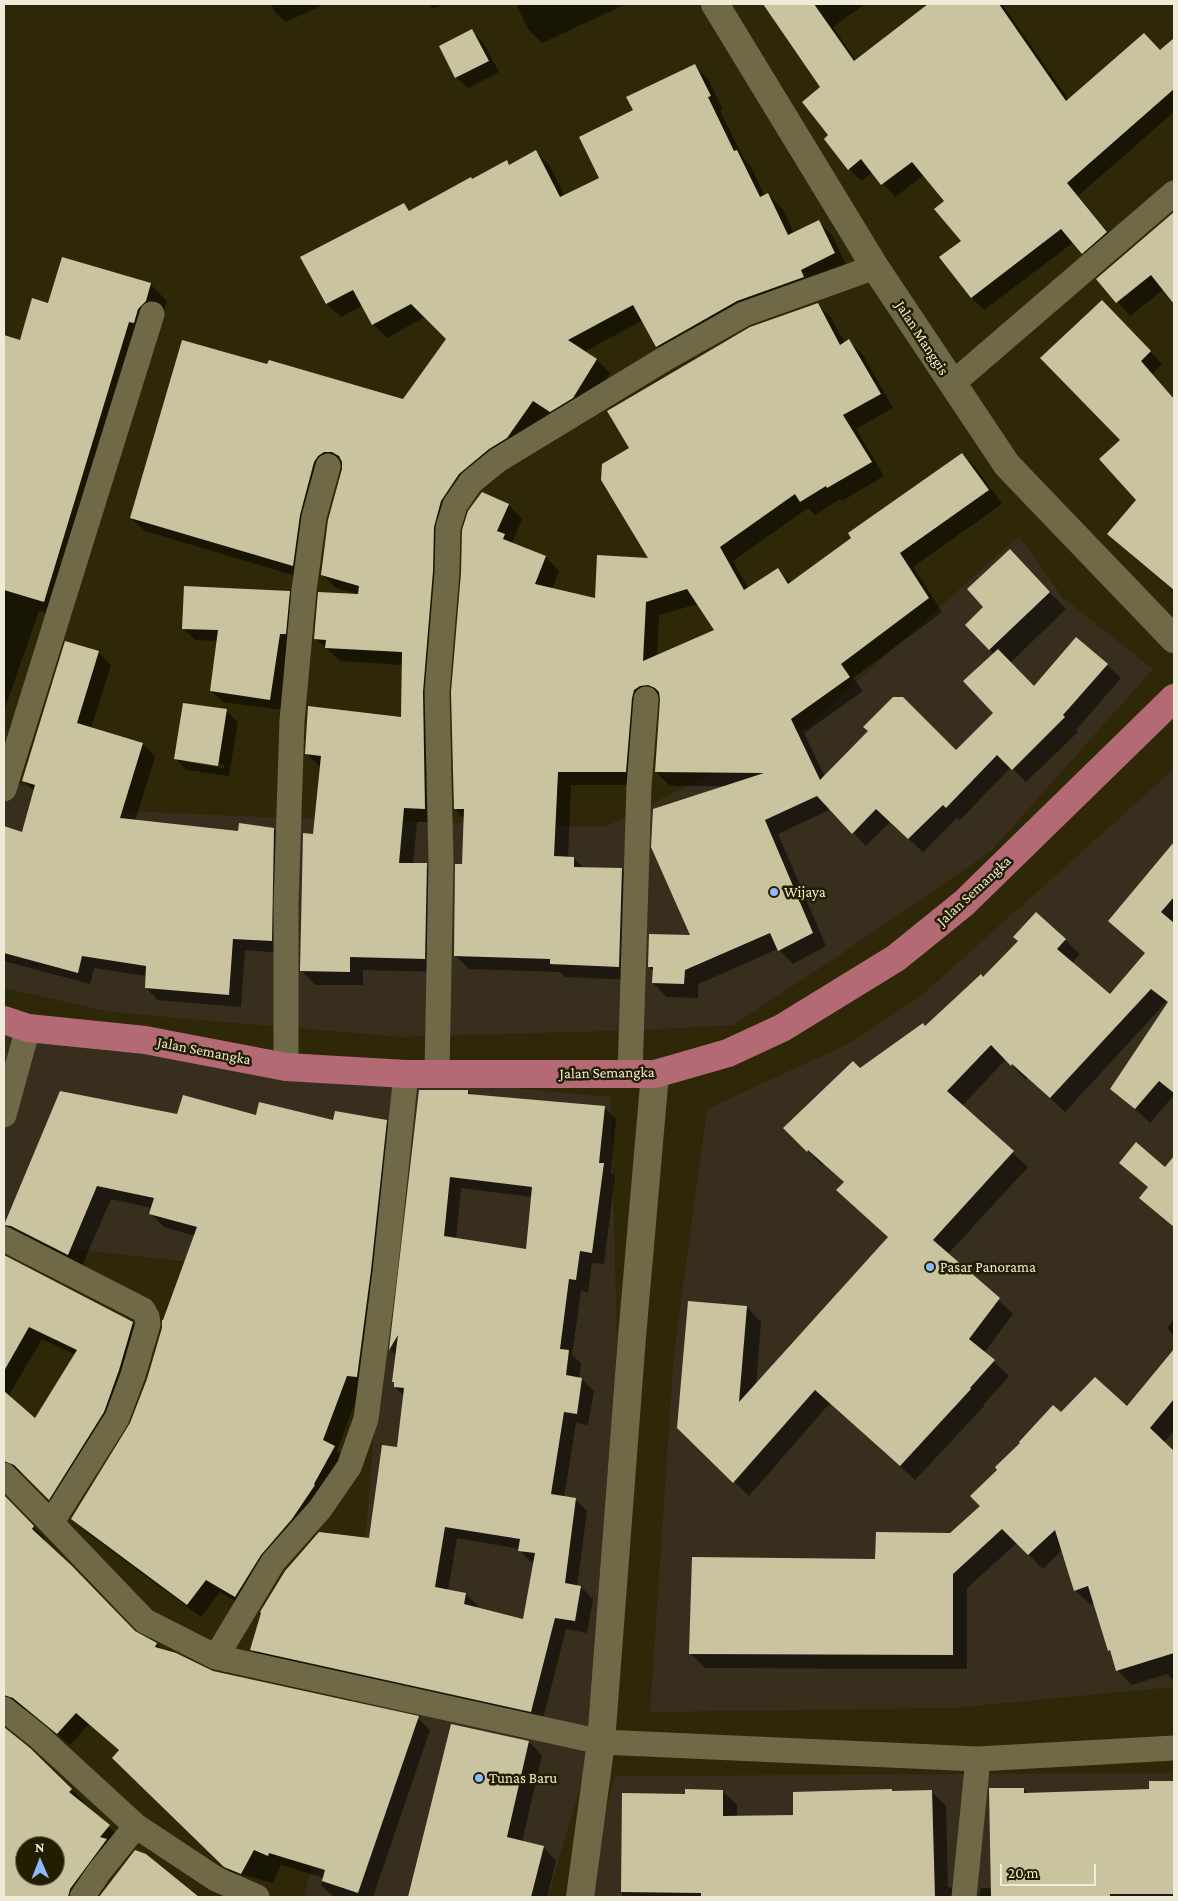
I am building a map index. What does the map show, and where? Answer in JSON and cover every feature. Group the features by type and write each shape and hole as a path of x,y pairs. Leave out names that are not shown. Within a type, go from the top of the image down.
{"main road":[{"name":"Jalan Semangka","path":"16,1024 145,1040 286,1067 406,1074 642,1074 728,1053 782,1028 896,958 964,903 1174,698"}],"street":[{"name":"Jalan Manggis","path":"715,4 875,266 1007,465 1174,639"},
{"path":"952,384 1174,193"},
{"path":"437,1074 441,861 437,692 447,572 448,528 455,505 470,482 498,460 726,323 744,314 875,266"},
{"path":"4,789 152,314"},
{"path":"286,1067 286,904 292,720 305,581 314,517 328,466"},
{"path":"580,1897 601,1742 642,1074 638,786 646,699"},
{"path":"4,1115 16,1024"},
{"path":"216,1657 273,1562 320,1508 349,1467 366,1419 385,1272 406,1074"},
{"path":"4,1240 143,1310 147,1317 148,1324 117,1418 51,1523"},
{"path":"4,1475 145,1621 216,1657 601,1742 978,1759 1174,1748"},
{"path":"4,1709 39,1737 136,1826 216,1879 257,1897"},
{"path":"964,1897 978,1759"},
{"path":"82,1897 99,1872 136,1826"}],"shaded area":[{"path":"1019,536 1062,597 1153,669 990,852 734,1025 643,1030 400,1037 110,1012 4,988 4,781 124,811 285,818 605,827 806,727"},
{"name":"Pasar Panorama","path":"1174,769 1174,1687 952,1708 650,1712 674,1354 707,1109 852,1042 921,996"},
{"path":"4,1020 99,1050 611,1097 617,1341 609,1563 596,1733 548,1897 304,1897 353,1692 386,1283 53,1247 4,1230"},
{"path":"1174,1773 1174,1897 583,1897 615,1776"}],"building":[{"path":"763,4 814,4 854,61 928,4 999,4 1066,101 1144,33 1160,50 1174,38 1174,89 1067,183 1107,232 1082,254 1061,229 971,298 939,257 961,241 934,209 944,201 912,162 881,185 861,159 848,170 824,139 828,135 802,102 820,87"},
{"path":"472,29 489,61 455,78 439,46"},
{"path":"695,64 711,96 708,97 734,151 737,150 760,197 768,193 788,235 819,220 835,253 801,270 804,277 737,301 656,347 633,305 568,340 597,359 573,398 550,412 533,401 507,438 489,449 459,474 441,501 434,527 433,571 423,692 425,809 404,808 399,863 427,863 425,959 350,957 350,972 300,971 303,833 313,834 321,756 305,754 308,706 401,717 402,652 325,648 326,640 314,639 318,592 358,594 359,586 321,575 328,520 342,469 342,462 339,456 332,452 324,452 314,462 300,515 293,566 130,518 182,340 267,364 269,360 403,399 446,339 411,304 372,325 353,290 326,304 300,257 404,203 409,211 471,177 472,179 507,160 509,165 536,150 560,197 599,178 579,137 633,110 626,97"},
{"path":"1174,212 1174,304 1151,275 1116,303 1096,279"},
{"path":"62,257 151,283 146,301 138,309 134,323 129,322 44,602 4,590 4,335 20,340 32,298 48,303"},
{"path":"1102,300 1151,351 1141,361 1174,399 1174,590 1107,534 1136,500 1099,459 1120,440 1040,358"},
{"path":"818,303 840,345 849,339 881,394 843,415 872,462 800,502 795,494 720,547 744,590 778,568 788,584 851,538 848,533 962,453 989,490 900,553 929,598 841,664 850,677 791,719 820,780 868,731 863,727 893,697 903,697 956,750 993,713 963,681 998,649 1034,686 1076,637 1108,664 1063,715 1065,717 1012,770 997,755 946,808 943,805 908,839 876,809 852,834 817,796 765,820 813,933 778,951 770,933 685,970 684,984 652,983 653,967 648,967 649,934 690,935 651,847 653,809 764,773 655,772 659,692 648,685 640,686 634,690 632,698 626,772 558,772 554,856 574,857 574,867 622,868 619,967 550,964 550,959 454,956 455,864 462,864 464,809 454,809 451,692 461,573 462,530 468,511 482,492 509,504 497,531 505,534 503,539 546,556 535,584 595,598 597,555 648,558 601,480 602,464 629,448 607,411 750,327","holes":["687,589 714,630 643,661 646,602"]},
{"path":"1010,549 1050,592 989,650 965,625 983,607 967,589"},
{"path":"184,586 290,591 286,634 280,634 270,700 210,691 218,630 182,629"},
{"path":"65,641 99,651 77,723 143,743 120,818 238,831 239,823 274,828 272,941 233,939 229,995 145,988 146,966 82,956 78,973 4,953 4,826 22,832 35,785 22,781"},
{"path":"183,703 227,709 218,766 174,759"},
{"path":"1174,842 1174,897 1161,912 1174,923 1174,1093 1159,1081 1135,1109 1110,1089 1168,1002 1151,989 1050,1098 1012,1064 1011,1066 991,1045 947,1091 1014,1151 933,1240 1000,1298 969,1339 995,1360 900,1466 815,1390 733,1483 677,1428 688,1301 747,1306 739,1402 888,1237 836,1190 844,1182 808,1150 807,1152 783,1128 853,1061 860,1068 923,1023 925,1026 981,974 983,977 1018,941 1013,937 1036,912 1066,939 1057,949 1110,994 1145,953 1108,921"},
{"path":"419,1090 468,1090 468,1094 605,1106 599,1163 604,1163 592,1253 580,1251 576,1280 569,1279 560,1349 569,1350 566,1375 582,1378 577,1414 564,1412 551,1494 576,1498 565,1583 581,1586 575,1621 555,1618 531,1712 250,1650 260,1612 285,1571 319,1532 369,1538 382,1445 397,1447 404,1388 394,1387 394,1382 392,1382 398,1335 389,1350","holes":["450,1177 532,1187 526,1249 444,1236","445,1527 520,1539 518,1551 535,1553 523,1619 464,1604 466,1593 435,1587"]},
{"path":"60,1091 177,1114 183,1095 256,1115 259,1102 333,1120 335,1111 387,1120 357,1377 347,1376 323,1440 335,1446 315,1485 292,1519 261,1555 235,1597 206,1580 187,1605 71,1519 130,1423 147,1379 162,1328 162,1320 197,1227 149,1214 154,1198 97,1186 68,1255 11,1226 4,1225"},
{"path":"1136,1142 1165,1167 1174,1156 1174,1227 1139,1198 1148,1187 1119,1163"},
{"path":"4,1255 133,1322 104,1412 49,1500 14,1465 4,1461 4,1391 35,1418 77,1350 29,1327 4,1371"},
{"path":"1174,1349 1174,1399 1150,1428 1174,1451 1174,1653 1116,1671 1088,1586 1074,1591 1055,1530 1028,1555 1002,1529 953,1574 953,1655 689,1654 692,1557 875,1559 876,1532 950,1533 980,1506 970,1496 997,1470 995,1467 1020,1443 1053,1405 1061,1412 1095,1377 1127,1406"},
{"path":"4,1495 34,1526 32,1529 71,1565 135,1631 157,1643 155,1647 176,1653 213,1671 419,1716 358,1893 322,1881 325,1870 269,1853 268,1856 254,1850 241,1874 224,1867 112,1758 119,1750 76,1713 57,1734 13,1698 4,1695"},
{"path":"451,1724 529,1741 507,1837 544,1846 531,1897 408,1897"},
{"path":"4,1727 30,1748 72,1789 69,1792 110,1825 100,1837 107,1839 70,1889 68,1897 4,1897"},
{"path":"1149,1781 1174,1781 1174,1894 1110,1894 1110,1897 991,1897 989,1788 1024,1788 1024,1793 1149,1789"},
{"path":"685,1789 723,1790 723,1816 793,1815 793,1792 892,1789 892,1791 932,1790 935,1897 701,1897 701,1893 621,1892 622,1793 685,1794"},
{"path":"135,1850 146,1854 199,1897 99,1897"}],"place":[{"name":"Wijaya","path":"774,892"},
{"name":"Pasar Panorama","path":"930,1267"},
{"name":"Tunas Baru","path":"479,1778"}]}
